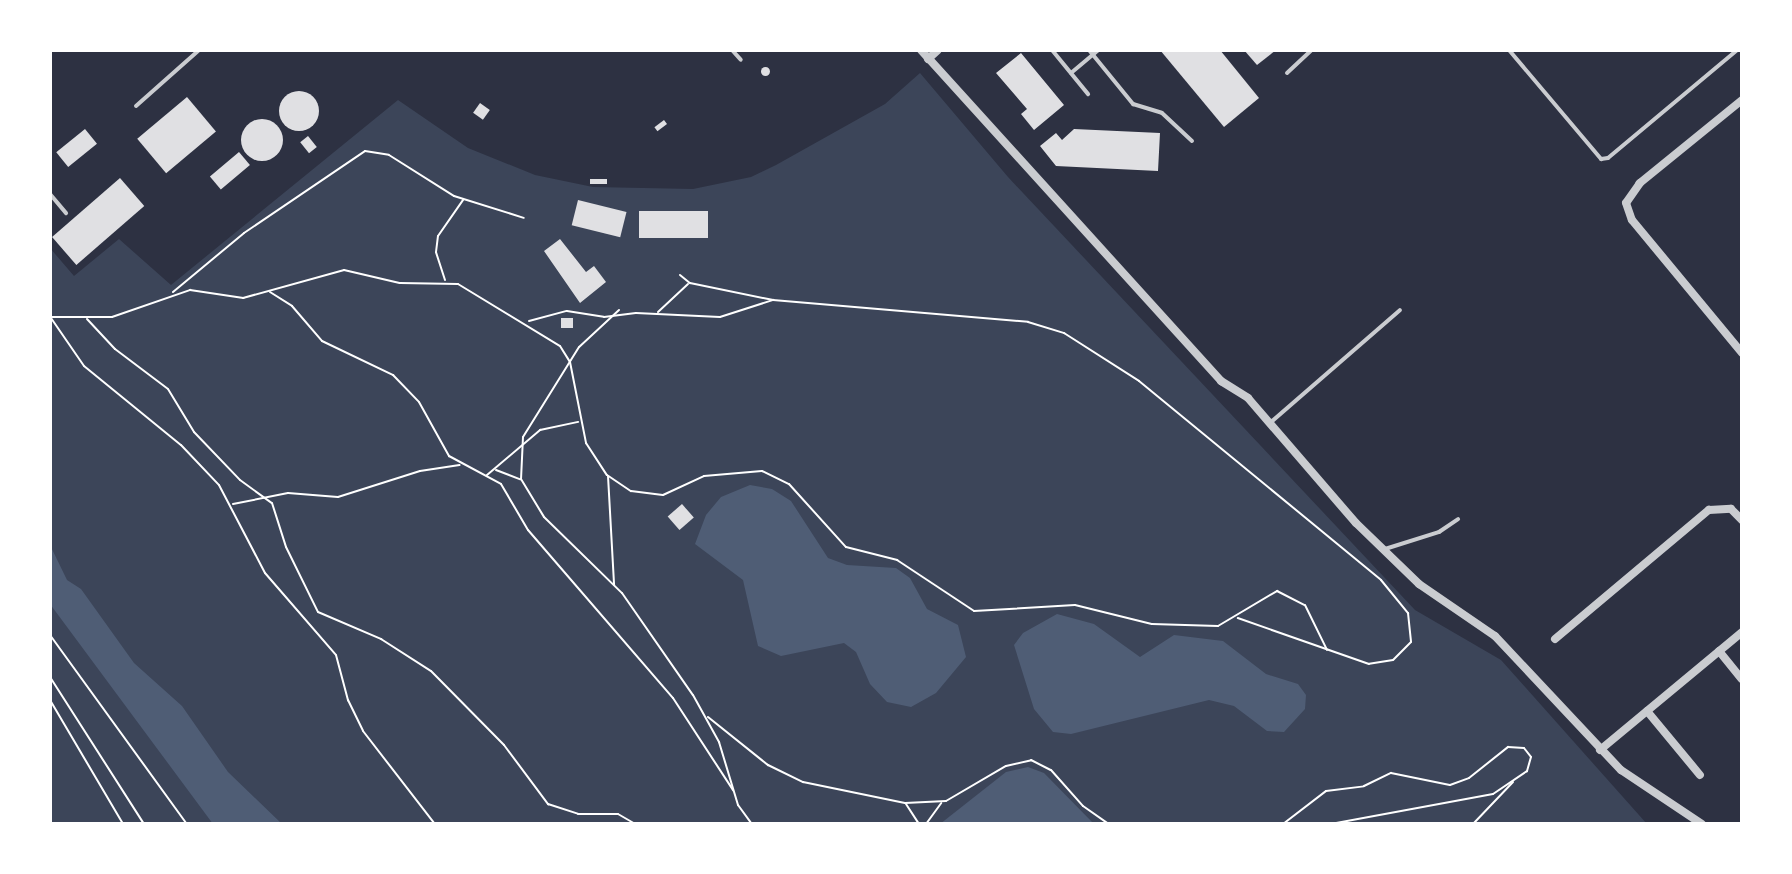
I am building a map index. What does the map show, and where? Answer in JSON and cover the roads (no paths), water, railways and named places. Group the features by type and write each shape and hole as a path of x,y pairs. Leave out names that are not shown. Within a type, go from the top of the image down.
{"street":[{"path":"921,50 1221,381 1248,398 1383,549 1429,591 1495,636 1600,750 1639,784 1702,824"},
{"path":"928,59 938,50"},
{"path":"1742,100 1640,183 1626,203 1632,220 1742,353"},
{"path":"1555,639 1709,510 1731,509 1742,520"},
{"path":"1600,750 1742,632"},
{"path":"1719,651 1742,679"},
{"path":"1647,711 1700,775"}],"lane":[{"path":"136,106 199,50"},
{"path":"732,50 741,60"},
{"path":"1052,50 1088,94"},
{"path":"1287,73 1312,50"},
{"path":"1509,50 1601,159 1608,158 1737,50"},
{"path":"1071,73 1093,51 1133,104 1162,113 1192,141"},
{"path":"50,194 66,213"},
{"path":"1270,423 1400,310"},
{"path":"1383,549 1439,532 1458,519"}]}
